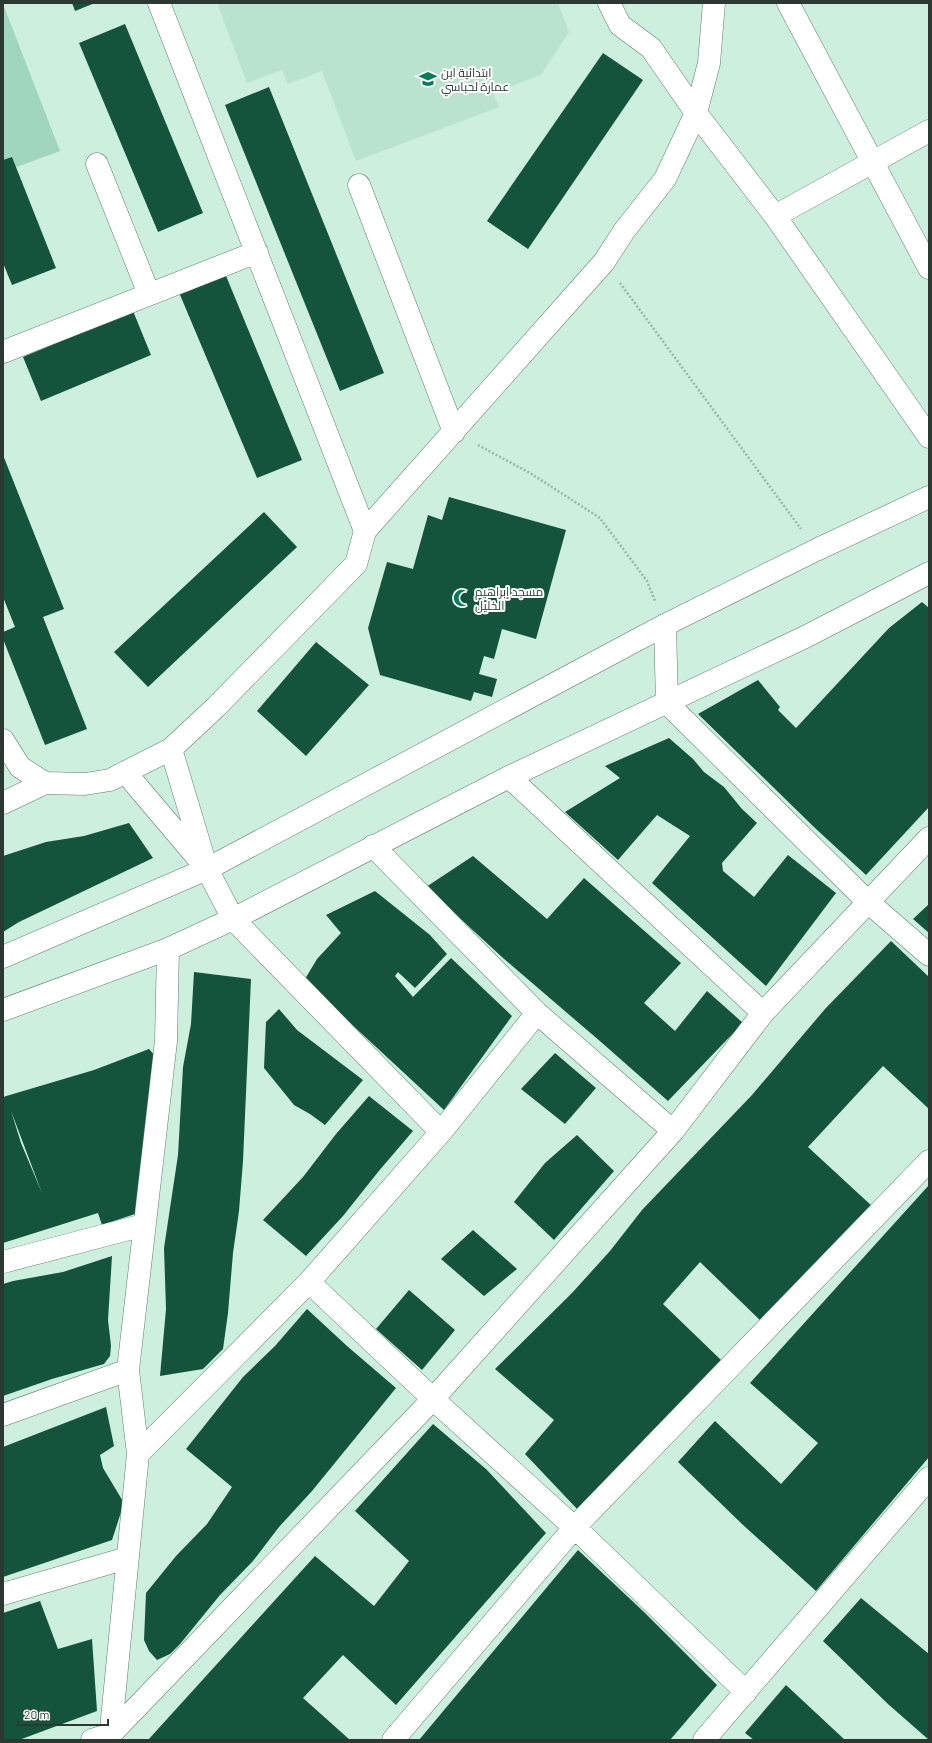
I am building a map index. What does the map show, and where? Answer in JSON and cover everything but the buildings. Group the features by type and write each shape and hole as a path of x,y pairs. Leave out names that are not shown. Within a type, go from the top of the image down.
{"street":[{"path":"159,3 365,531"},
{"path":"609,3 620,25 651,48 696,113 775,216 929,437"},
{"path":"3,803 45,783 85,784 110,780 171,749 216,707 356,564 365,531 604,262 624,231 665,178 696,113 709,62 714,3"},
{"path":"788,3 929,268"},
{"path":"775,216 929,131"},
{"path":"97,164 149,294"},
{"path":"359,185 454,432"},
{"path":"3,352 257,252"},
{"path":"3,957 207,869 665,626 816,550 929,497"},
{"path":"3,1010 168,948 232,919 509,777 798,640 929,573"},
{"path":"665,626 667,703 868,902 929,955"},
{"path":"3,740 20,767 45,783"},
{"path":"171,749 207,869 232,919 441,1132"},
{"path":"125,772 207,869"},
{"path":"509,777 764,1013"},
{"path":"104,1738 433,1399 673,1131 764,1013 929,838"},
{"path":"373,846 537,1013 673,1131"},
{"path":"104,1738 127,1558 138,1454 128,1370 166,1041 168,948"},
{"path":"138,1454 309,1282 441,1132 537,1013"},
{"path":"393,1740 574,1528 929,1161"},
{"path":"3,1262 144,1225"},
{"path":"309,1282 433,1399 574,1528 746,1692"},
{"path":"3,1415 128,1370"},
{"path":"704,1740 929,1478"},
{"path":"3,1594 127,1558"}],"path":[{"path":"604,262 816,550"},
{"path":"454,432 530,473 600,518 647,581 665,626"}],"shaded area":[{"name":"ابتدائية ابن عمارة لحباسي","path":"217,3 558,3 569,32 541,75 493,93 499,107 356,161 322,71 288,84 282,70 247,83"},
{"path":"3,4 60,151 3,172"}],"place":[{"name":"ابتدائية ابن عمارة لحباسي","path":"428,79"},
{"name":"مسجد إبراهيم الخليل","path":"462,598"}]}
